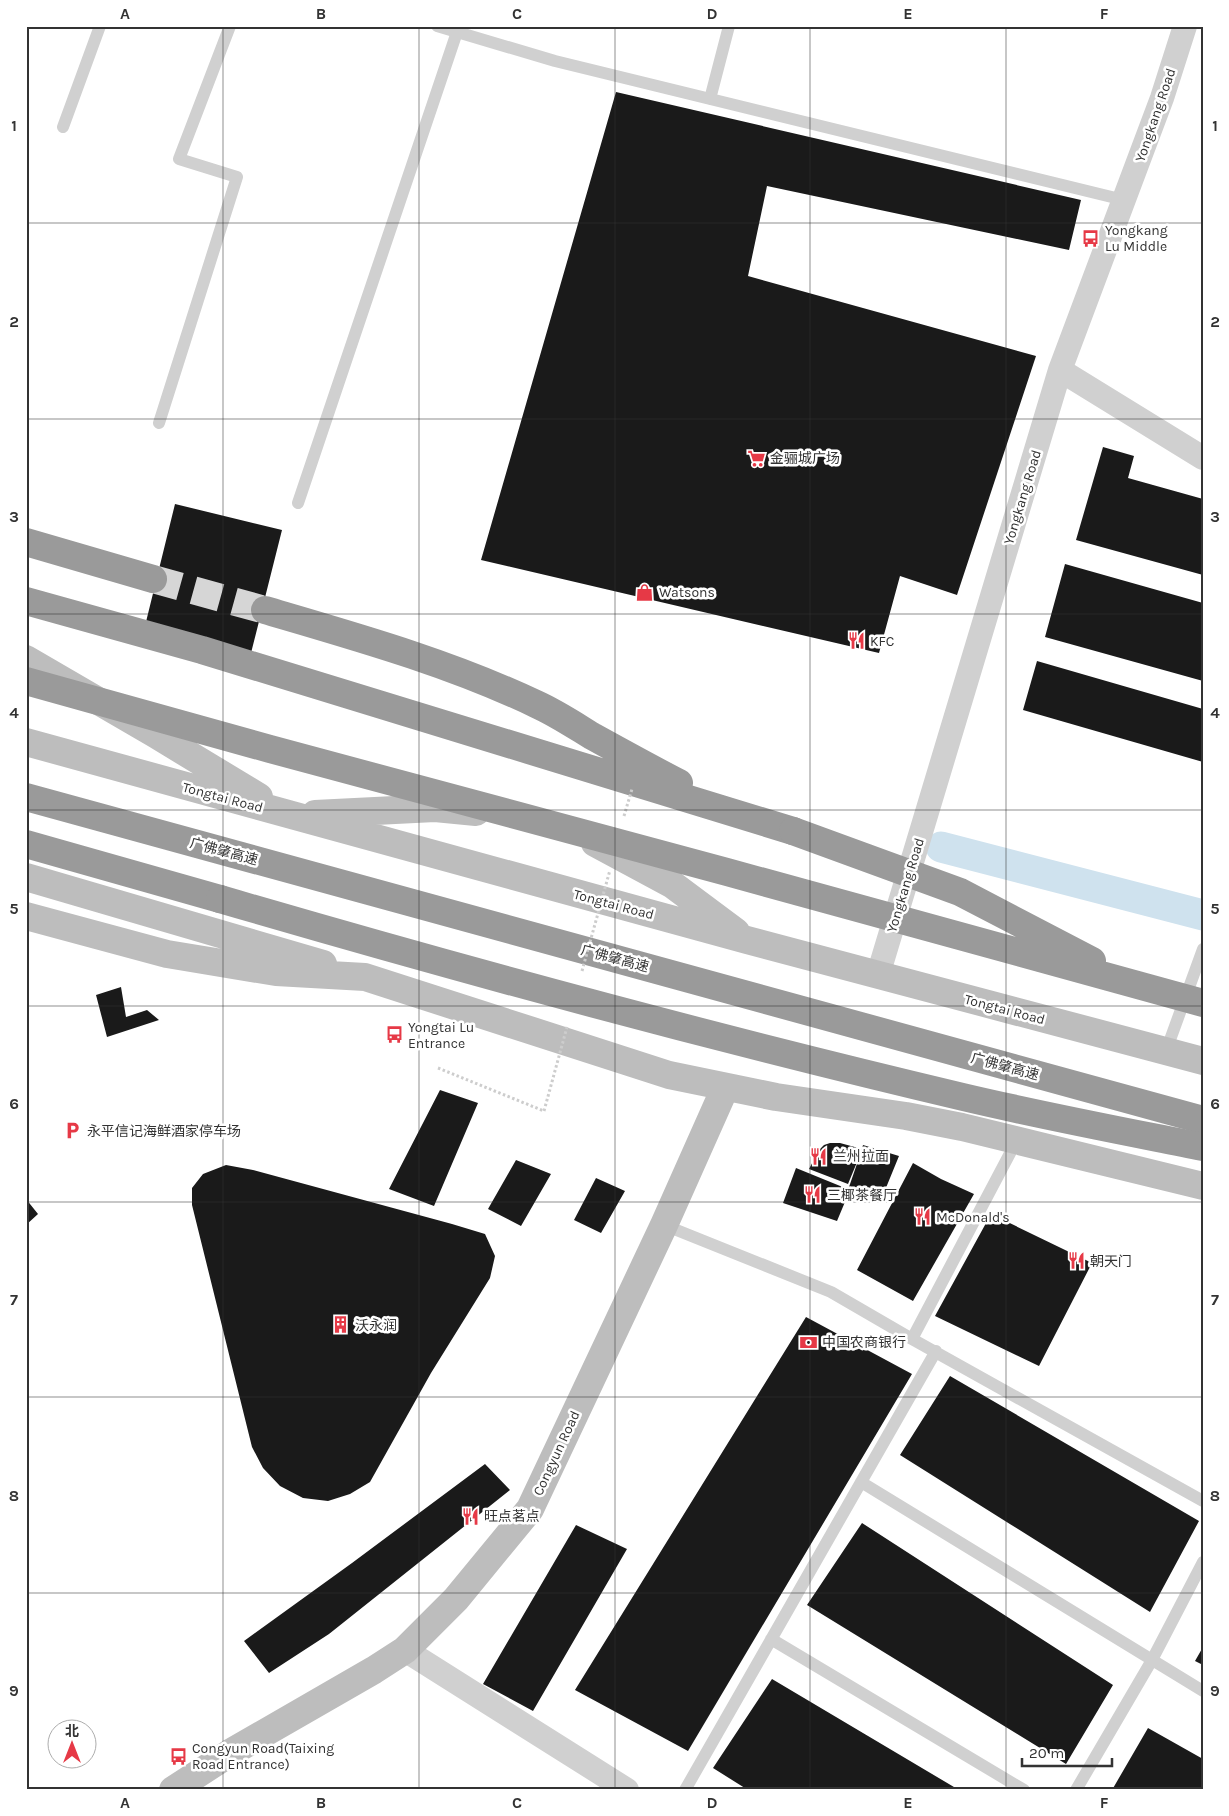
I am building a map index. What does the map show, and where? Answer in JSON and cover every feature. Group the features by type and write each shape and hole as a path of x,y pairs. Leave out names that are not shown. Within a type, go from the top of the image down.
{"highway":[{"path":"26,542 154,579"},
{"path":"26,601 202,650 793,831"},
{"path":"265,610 373,642 482,680 538,705 629,757 690,788 745,813 960,892 1142,987"},
{"path":"26,681 1203,1003"},
{"name":"广佛肇高速","path":"26,797 1203,1120"},
{"path":"26,844 319,928 641,1016 964,1098 1203,1146"}],"main road":[{"path":"26,660 155,734 289,815 435,808 513,818 553,828 586,839 673,884 747,940"},
{"name":"Tongtai Road","path":"26,742 747,940 1203,1061"},
{"path":"26,877 365,977 669,1075 725,1088 906,1116 1017,1140 1203,1186"},
{"path":"26,916 176,956 276,972 365,977"},
{"name":"Congyun Road","path":"173,1790 230,1753 405,1650 456,1599 530,1509 664,1224 725,1088"}],"street":[{"name":"Yongkang Road","path":"878,975 1060,370 1162,98 1185,26"},
{"path":"1060,370 1203,458"},
{"path":"405,1650 627,1790"}],"lane":[{"path":"63,127 100,26"},
{"path":"158,423 237,177 179,160 230,26"},
{"path":"437,26 555,61 1124,200"},
{"path":"710,98 729,26"},
{"path":"298,503 457,32"},
{"path":"1166,1051 1202,951"},
{"path":"912,1340 1017,1140"},
{"path":"664,1224 831,1292 912,1340 936,1351 1203,1501"},
{"path":"684,1790 936,1351"},
{"path":"861,1482 1203,1691"},
{"path":"1076,1790 1152,1660 1203,1562"},
{"path":"771,1639 1024,1790"}],"path":[{"path":"624,818 632,789"},
{"path":"580,979 611,865"},
{"path":"438,1068 544,1111 567,1026"}],"building":[{"name":"金骊城广场","path":"616,92 1081,200 1069,250 767,186 748,276 1036,356 957,595 900,576 879,653 481,560"},
{"path":"1103,447 1134,456 1128,478 1203,499 1203,575 1076,540"},
{"path":"175,504 282,530 250,657 144,630"},
{"path":"1065,564 1203,603 1203,681 1045,637"},
{"path":"1037,661 1203,709 1203,762 1023,710"},
{"path":"121,987 126,1017 147,1010 159,1020 107,1037 96,995"},
{"path":"440,1090 478,1103 434,1206 389,1189"},
{"path":"840,1143 862,1149 863,1145 899,1156 881,1200 849,1187 860,1155 848,1184 809,1169 819,1150 824,1145"},
{"path":"516,1160 551,1174 521,1226 488,1209"},
{"name":"McDonald's","path":"913,1163 941,1179 974,1194 913,1301 857,1270"},
{"name":"沃永润","path":"226,1165 253,1170 485,1234 495,1256 490,1278 431,1373 370,1482 350,1494 328,1501 303,1498 280,1486 263,1468 252,1447 192,1205 192,1188 203,1174"},
{"path":"796,1168 850,1190 837,1221 783,1203"},
{"path":"596,1178 625,1191 601,1233 574,1220"},
{"path":"26,1199 38,1214 26,1225"},
{"path":"991,1214 1092,1263 1039,1366 935,1316"},
{"path":"806,1317 912,1374 688,1751 575,1690"},
{"path":"950,1376 1199,1521 1150,1612 900,1455"},
{"path":"485,1464 510,1490 329,1634 269,1673 244,1641"},
{"path":"862,1523 1113,1685 1066,1764 807,1605"},
{"path":"576,1525 627,1549 533,1711 483,1684"},
{"path":"1203,1647 1203,1665 1195,1661"},
{"path":"772,1679 959,1790 748,1790 713,1768"},
{"path":"1148,1728 1203,1759 1203,1790 1112,1790"}],"waterway":[{"path":"941,847 1203,915"}],"tunnel":[{"path":"153,579 265,610"}],"place":[{"name":"Yongkang Lu Middle","path":"1091,238"},
{"name":"金骊城广场","path":"756,458"},
{"name":"Watsons","path":"645,592"},
{"name":"KFC","path":"856,641"},
{"name":"Yongtai Lu Entrance","path":"394,1035"},
{"name":"永平信记海鲜酒家停车场","path":"73,1131"},
{"name":"兰州拉面","path":"819,1156"},
{"name":"三椰茶餐厅","path":"813,1195"},
{"name":"McDonald's","path":"922,1217"},
{"name":"朝天门","path":"1076,1261"},
{"name":"沃永润","path":"341,1325"},
{"name":"中国农商银行","path":"808,1342"},
{"name":"旺点茗点","path":"470,1516"},
{"name":"Congyun Road(Taixing Road Entrance)","path":"178,1756"}]}
